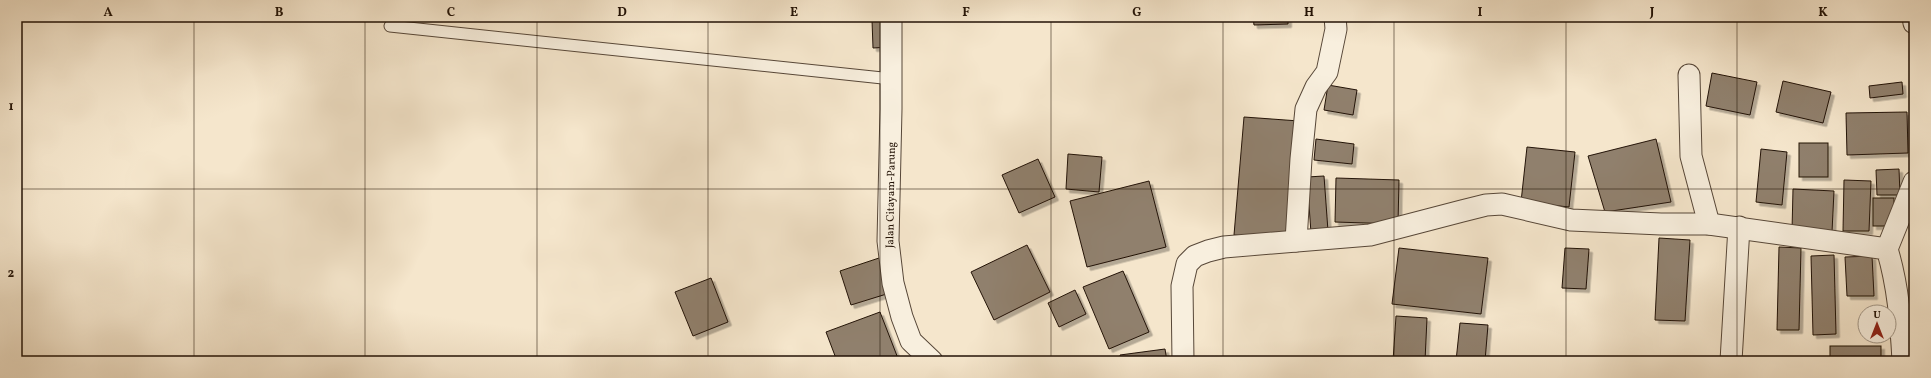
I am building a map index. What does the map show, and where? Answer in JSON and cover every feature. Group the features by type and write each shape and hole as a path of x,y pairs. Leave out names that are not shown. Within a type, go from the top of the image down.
{"street":[{"name":"Jalan Citayam-Parung","path":"891,17 892,79 888,240 892,276 902,317 911,341 932,361"},
{"path":"1296,240 1306,109 1316,87 1327,72 1336,29 1335,17"},
{"path":"1913,17 1914,23"},
{"path":"1689,75 1691,156 1709,224"},
{"path":"1906,352 1892,265 1886,248 1914,182"},
{"path":"1183,361 1182,286 1187,264 1195,256 1214,250 1248,244 1370,235 1468,209 1502,204 1571,220 1661,224 1709,224 1886,248"},
{"path":"1731,361 1739,227"}],"lane":[{"path":"390,26 892,79"}],"building":[{"path":"1253,17 1288,17 1288,24 1254,25"},
{"path":"888,19 890,47 873,48 872,20"},
{"path":"1712,73 1757,82 1750,115 1706,106"},
{"path":"1783,81 1831,92 1823,123 1776,112"},
{"path":"1902,82 1903,94 1870,98 1869,86"},
{"path":"1328,85 1357,90 1353,115 1324,110"},
{"path":"1907,112 1908,153 1847,155 1846,113"},
{"path":"1244,117 1299,121 1289,240 1234,235"},
{"path":"1316,139 1354,144 1352,164 1314,160"},
{"path":"1656,139 1671,202 1605,212 1588,156"},
{"path":"1799,143 1828,143 1828,177 1799,177"},
{"path":"1527,147 1575,152 1569,207 1521,202"},
{"path":"1761,149 1787,152 1782,205 1756,202"},
{"path":"1068,154 1102,157 1099,192 1066,189"},
{"path":"1038,159 1055,197 1019,213 1002,175"},
{"path":"1899,169 1900,195 1877,195 1876,170"},
{"path":"1324,176 1328,231 1311,233 1307,177"},
{"path":"1336,178 1399,180 1398,224 1335,222"},
{"path":"1844,180 1871,181 1869,231 1843,231"},
{"path":"1149,181 1166,247 1087,267 1070,201"},
{"path":"1793,189 1834,191 1832,232 1792,231"},
{"path":"1873,198 1894,198 1894,226 1873,226"},
{"path":"1659,238 1690,240 1685,321 1655,320"},
{"path":"1027,245 1050,292 994,320 971,272"},
{"path":"1779,247 1801,248 1799,330 1777,330"},
{"path":"1399,248 1488,258 1481,314 1392,304"},
{"path":"1565,248 1589,249 1586,289 1562,288"},
{"path":"1834,255 1836,334 1813,335 1811,256"},
{"path":"1872,256 1874,296 1847,296 1845,257"},
{"path":"882,257 893,292 851,305 840,271"},
{"path":"1123,271 1149,332 1109,349 1083,287"},
{"path":"711,278 728,322 693,336 675,292"},
{"path":"1075,290 1086,314 1059,327 1048,303"},
{"path":"880,312 899,361 837,361 826,332"},
{"path":"1396,316 1427,318 1425,361 1393,361"},
{"path":"1460,323 1488,325 1485,361 1456,361"},
{"path":"1830,346 1881,346 1881,361 1830,361"},
{"path":"1165,349 1167,361 1121,361 1120,355"}]}
